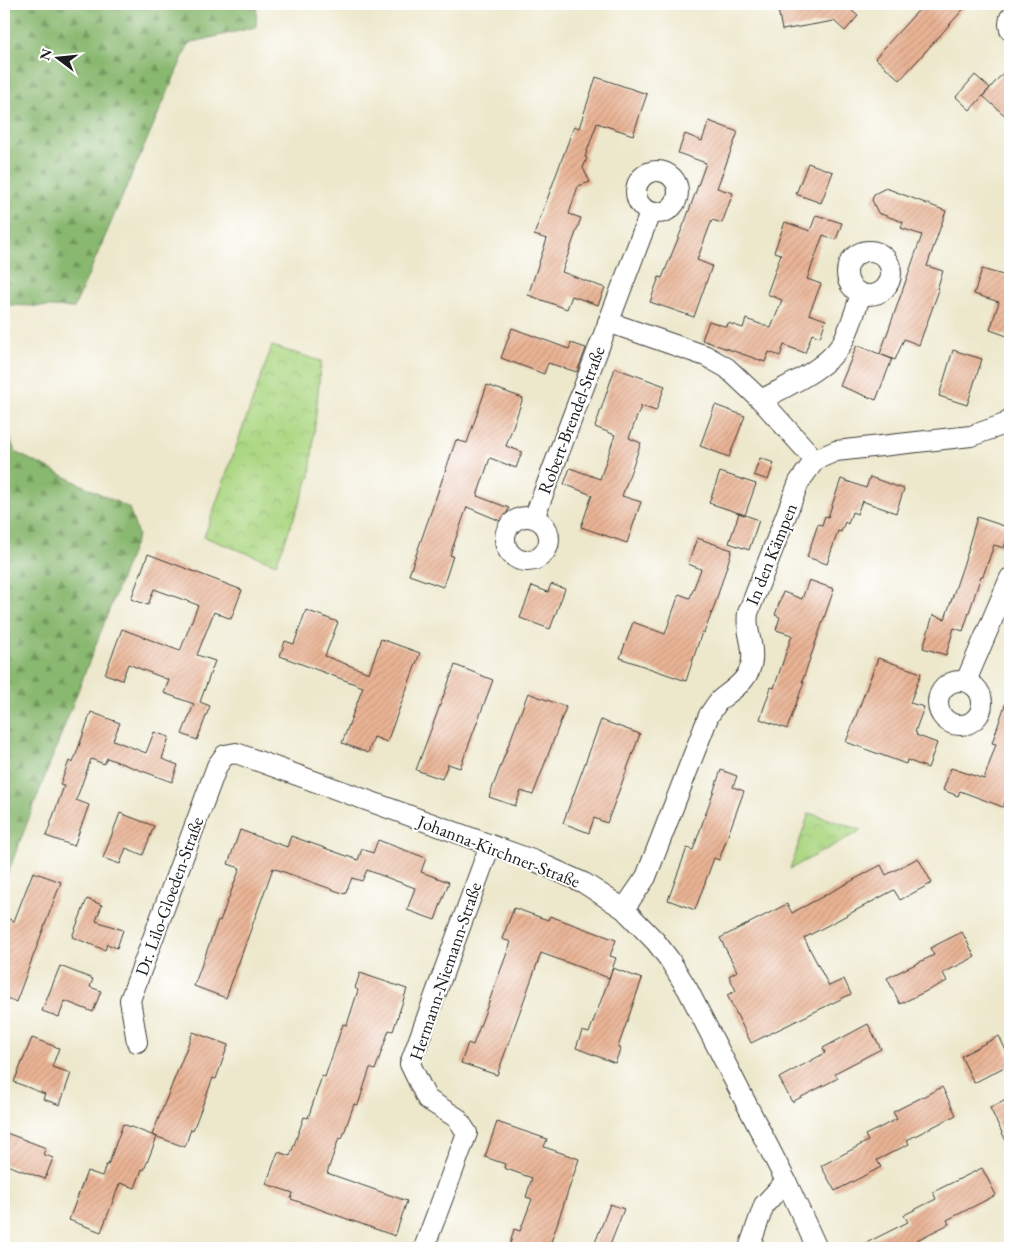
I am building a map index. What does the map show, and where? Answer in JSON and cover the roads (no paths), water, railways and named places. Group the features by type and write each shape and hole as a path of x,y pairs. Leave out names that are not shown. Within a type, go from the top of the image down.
{"street":[{"path":"1010,18 1008,24 1010,30"},
{"name":"Robert-Brendel-Straße","path":"534,518 650,212"},
{"path":"761,400 804,377 833,356 847,332 861,294"},
{"path":"608,322 706,356 727,368 761,400 815,460 836,451 971,436 1009,425"},
{"name":"In den Kämpen","path":"624,910 646,877 710,715 719,700 742,682 750,670 752,646 746,624 748,613 799,482 815,460"},
{"path":"966,681 1010,578"},
{"name":"Johanna-Kirchner-Straße","path":"225,754 236,753 535,861 584,883 624,910 656,942 688,990 786,1181 817,1248"},
{"name":"Dr. Lilo-Gloeden-Straße","path":"137,1042 130,1000 217,766 225,754"},
{"name":"Hermann-Niemann-Straße","path":"424,1248 467,1133 458,1118 427,1099 410,1064 490,845"},
{"path":"749,1248 764,1205 786,1181"}]}
